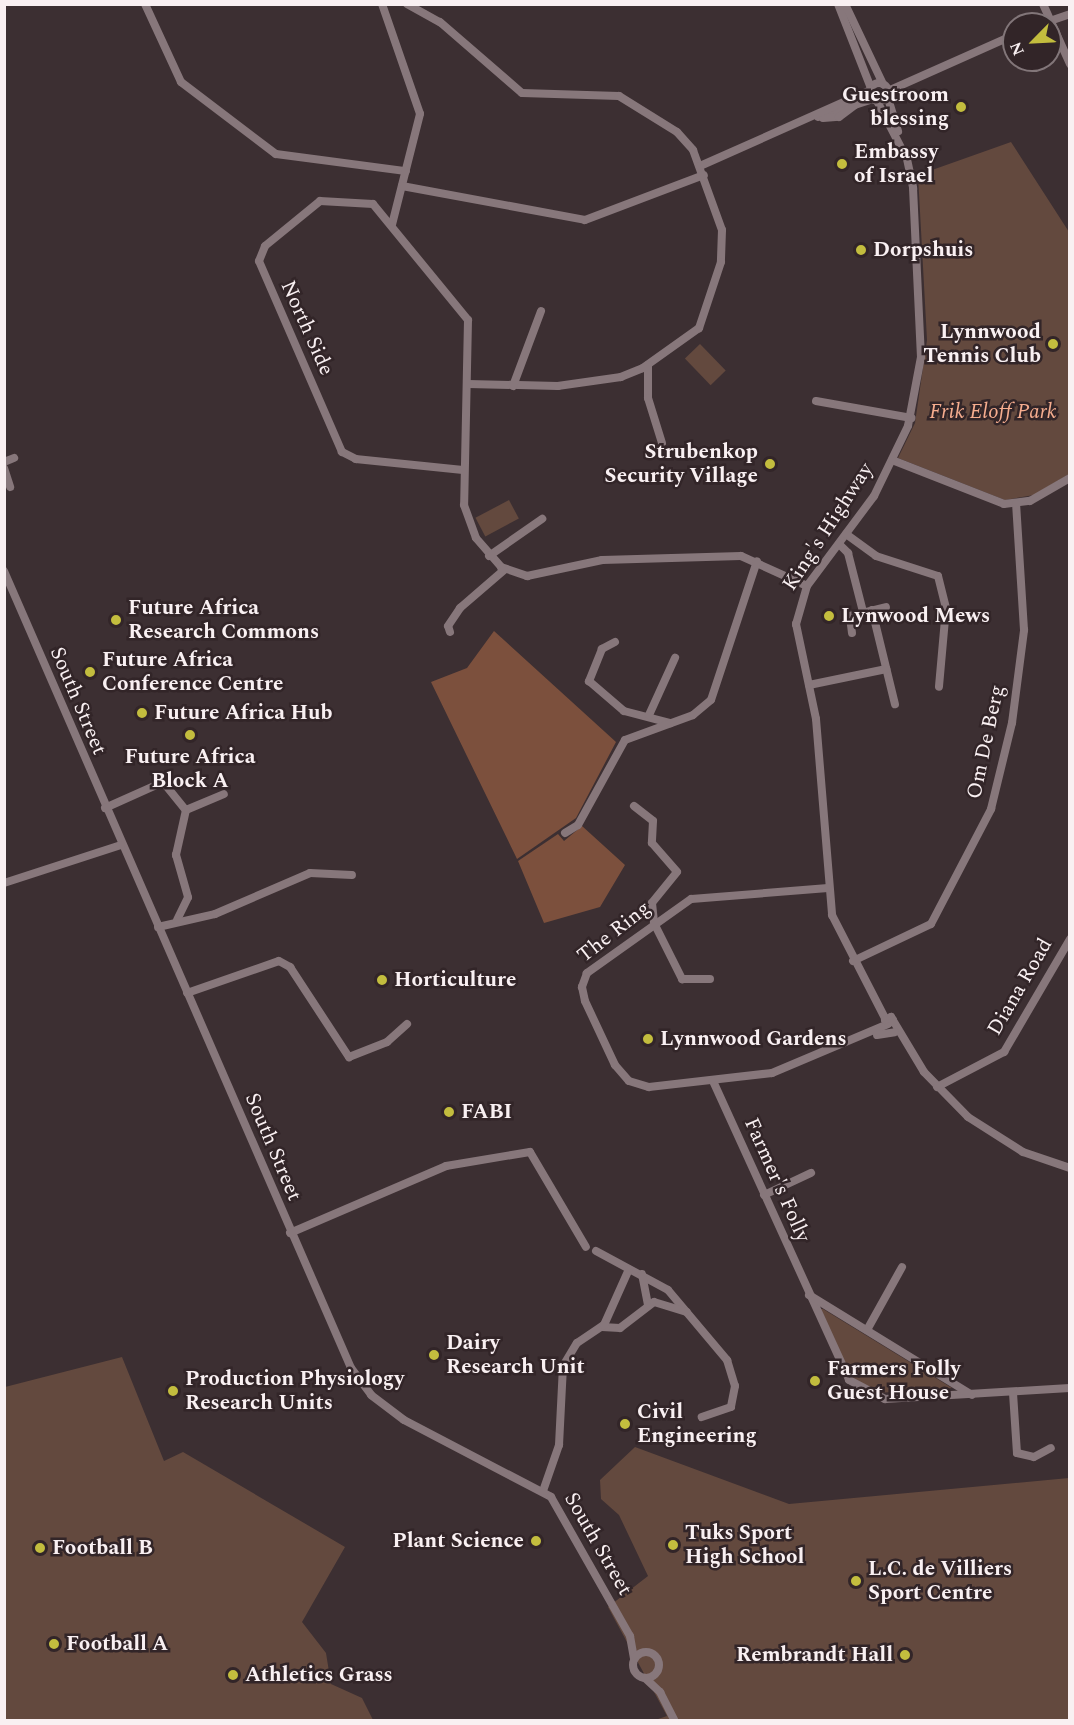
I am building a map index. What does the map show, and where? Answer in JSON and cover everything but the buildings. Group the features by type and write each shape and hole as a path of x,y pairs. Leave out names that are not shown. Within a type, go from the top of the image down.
{"street":[{"path":"145,4 181,82 276,154 406,171"},
{"path":"382,4 420,114 392,225 468,320 468,384 463,470 467,516 489,556 504,570 534,575 602,560 706,555 757,561 807,586"},
{"path":"407,4 440,22 522,93 628,99 677,132 700,166 722,230 719,267 699,328 648,365 616,378 513,386 468,384"},
{"name":"King's Highway","path":"840,5 875,100 902,147"},
{"name":"King's Highway","path":"840,5 885,89 913,188 923,334 911,418 892,460 846,534 807,586 796,624 808,684 828,888 835,926 888,1021 907,1045"},
{"path":"700,166 858,102 875,100 885,89 1002,40"},
{"path":"1062,47 1070,64"},
{"path":"816,118 871,89 885,89"},
{"path":"402,186 581,220 704,175"},
{"name":"North Side","path":"392,225 370,202 326,199 265,246 260,264 344,454 463,470"},
{"path":"513,386 542,311"},
{"path":"648,365 648,398 662,443"},
{"path":"816,401 911,418"},
{"path":"4,462 14,458"},
{"path":"892,460 997,502 1016,504 1070,478"},
{"path":"4,468 10,487"},
{"name":"Om De Berg","path":"853,961 931,924 991,809 1012,723 1024,630 1016,504"},
{"path":"489,556 542,519"},
{"path":"846,534 876,556 938,576 946,608 939,687"},
{"path":"839,544 848,553 863,612"},
{"path":"565,833 582,819 622,742 697,712 718,689 757,561"},
{"path":"450,632 460,608 504,570"},
{"name":"South Street","path":"4,571 342,1351 371,1395 404,1420 543,1491 564,1516 630,1636 644,1652"},
{"path":"852,633 849,616 886,607"},
{"path":"872,610 895,704"},
{"path":"615,642 602,650 589,681 614,705 670,723"},
{"path":"649,715 675,658"},
{"path":"808,684 886,669"},
{"path":"105,808 166,782 186,810 176,855 188,897 177,920"},
{"path":"186,810 224,794"},
{"path":"634,806 653,822 652,843 676,867 677,877 651,905 654,923 682,978 710,979"},
{"path":"4,883 121,845"},
{"path":"158,927 177,920 215,914 310,873 352,875"},
{"name":"The Ring","path":"828,888 699,896 654,923 587,973 585,1001 611,1058 629,1081 656,1088 772,1073 888,1021"},
{"name":"Diana Road","path":"937,1087 1004,1052 1070,939"},
{"path":"187,993 279,961 290,968 350,1058 387,1041 407,1024"},
{"name":"King's Highway","path":"888,1021 937,1087 1002,1140 1070,1168"},
{"path":"853,1038 896,1032"},
{"name":"Farmer's Folly","path":"713,1081 842,1373 871,1396 972,1395 1070,1388"},
{"path":"290,1233 446,1166 530,1152 585,1247"},
{"path":"764,1195 811,1173"},
{"path":"596,1251 668,1290 727,1360 735,1386 729,1410 702,1417"},
{"path":"867,1330 902,1267"},
{"path":"602,1327 629,1269"},
{"path":"642,1274 648,1304"},
{"path":"808,1294 972,1395"},
{"path":"543,1491 559,1445 563,1366 577,1343 602,1327 625,1326 648,1304 665,1302 693,1317"},
{"path":"1013,1393 1017,1453 1034,1457 1050,1448"},
{"name":"South Street","path":"630,1636 634,1659"},
{"path":"660,1692 633,1670 634,1659 644,1652 656,1657 660,1692 674,1720"},
{"path":"645,1678 657,1671"}],"green space":[{"name":"Frik Eloff Park","path":"1011,142 1069,232 1069,474 1034,495 1005,500 898,458 915,423 927,340 918,175"},
{"path":"700,344 726,371 711,385 685,359"},
{"path":"509,500 519,519 485,536 475,518"},
{"path":"818,1309 823,1309 952,1388 877,1393 849,1376"},
{"path":"122,1357 164,1461 183,1452 345,1547 302,1622 326,1653 331,1684 362,1698 373,1720 5,1720 5,1387"},
{"name":"L.C. de Villiers Sport Centre","path":"635,1447 789,1504 1069,1478 1069,1720 655,1720 667,1716 608,1607 648,1576 619,1515 601,1499 600,1480"}],"shaded area":[{"path":"494,631 616,742 576,818 517,859 431,682 467,668"},
{"path":"582,826 625,865 600,907 544,923 518,861 558,834 564,841"}],"place":[{"name":"Guestroom blessing","path":"961,107"},
{"name":"Embassy of Israel","path":"842,164"},
{"name":"Dorpshuis","path":"861,250"},
{"name":"Lynnwood Tennis Club","path":"1053,344"},
{"name":"Strubenkop Security Village","path":"770,464"},
{"name":"Lynwood Mews","path":"829,616"},
{"name":"Future Africa Research Commons","path":"116,620"},
{"name":"Future Africa Conference Centre","path":"90,672"},
{"name":"Future Africa Hub","path":"142,713"},
{"name":"Future Africa Block A","path":"190,735"},
{"name":"Horticulture","path":"382,980"},
{"name":"Lynnwood Gardens","path":"648,1039"},
{"name":"FABI","path":"449,1112"},
{"name":"Dairy Research Unit","path":"434,1355"},
{"name":"Farmers Folly Guest House","path":"815,1381"},
{"name":"Production Physiology Research Units","path":"173,1391"},
{"name":"Civil Engineering","path":"625,1424"},
{"name":"Plant Science","path":"536,1541"},
{"name":"Tuks Sport High School","path":"673,1545"},
{"name":"Football B","path":"40,1548"},
{"name":"L.C. de Villiers Sport Centre","path":"856,1581"},
{"name":"Football A","path":"54,1644"},
{"name":"Rembrandt Hall","path":"905,1655"},
{"name":"Athletics Grass","path":"233,1675"}]}
